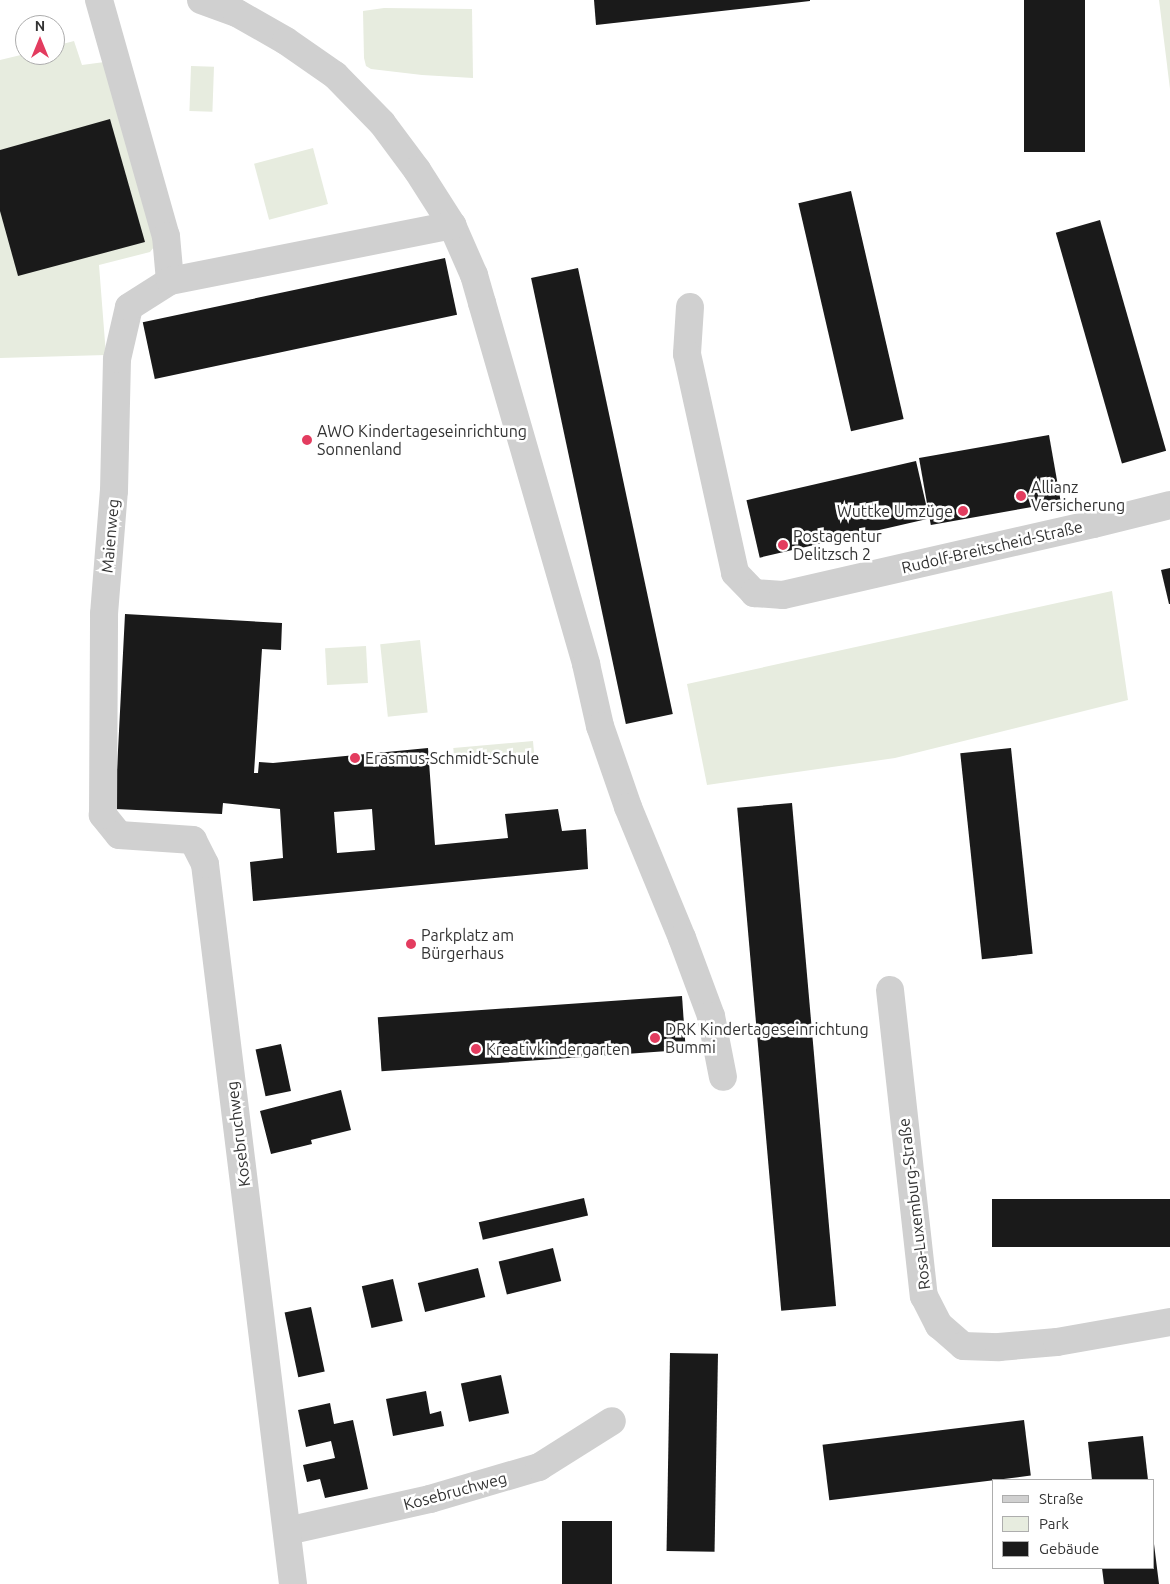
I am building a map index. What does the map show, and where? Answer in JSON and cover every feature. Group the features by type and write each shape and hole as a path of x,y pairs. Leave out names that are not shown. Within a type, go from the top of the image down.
{"street":[{"path":"99,0 166,236 170,282"},
{"path":"201,0 237,13 286,41 336,75 382,123 417,170 452,225 476,284 586,664 600,726 628,807 679,930 711,1016 723,1077"},
{"name":"Maienweg","path":"103,815 104,614 114,491 117,359 129,307 170,282 452,225"},
{"name":"Rudolf-Breitscheid-Straße","path":"690,307 687,354 735,574 754,593 783,595 1170,505"},
{"name":"Kosebruchweg","path":"103,815 119,835 193,840 205,864 293,1584"},
{"name":"Rosa-Luxemburg-Straße","path":"890,990 924,1296 939,1325 963,1346 999,1347 1057,1342 1170,1322"},
{"name":"Kosebruchweg","path":"287,1531 430,1499 539,1467 612,1421"}],"green space":[{"path":"1159,0 1170,0 1170,89"},
{"path":"384,8 472,9 473,78 422,75 371,69 366,66 364,58 363,11"},
{"path":"74,41 82,65 112,61 163,236 150,252 99,265 106,355 0,358 0,60 15,56 15,65 65,65 65,43"},
{"path":"191,66 214,67 212,112 189,111"},
{"path":"313,148 328,204 269,220 254,164"},
{"path":"1112,591 1128,700 895,758 707,785 687,684"},
{"path":"420,640 428,713 388,717 380,644"},
{"path":"366,646 368,683 327,685 325,648"},
{"path":"533,741 534,753 454,760 453,748"}],"building":[{"path":"594,0 810,0 810,1 596,25"},
{"path":"1024,0 1085,0 1085,152 1024,152"},
{"path":"110,119 145,242 18,276 0,211 0,150"},
{"path":"851,191 904,419 851,431 798,203"},
{"path":"1100,220 1166,451 1122,463 1056,233"},
{"path":"445,258 457,315 155,379 143,322"},
{"path":"578,268 673,714 626,724 531,278"},
{"path":"1049,435 1061,502 931,525 919,458"},
{"path":"916,461 929,518 760,558 746,500"},
{"path":"1170,568 1170,604 1169,604 1161,570"},
{"path":"125,614 282,623 281,650 262,649 254,773 258,773 259,762 273,763 428,748 435,845 508,838 505,814 558,809 562,831 586,829 588,869 253,901 250,862 283,858 280,809 223,803 222,814 115,809","holes":["372,809 375,850 337,853 334,812"]},
{"path":"1011,748 1033,954 982,959 960,753"},
{"path":"792,803 836,1306 781,1311 737,808"},
{"path":"682,996 686,1050 382,1071 378,1017"},
{"path":"281,1044 291,1091 266,1096 256,1049"},
{"path":"341,1090 351,1130 311,1140 312,1144 271,1154 260,1111"},
{"path":"584,1198 588,1216 483,1240 479,1222"},
{"path":"992,1199 1170,1199 1170,1247 992,1247"},
{"path":"553,1248 561,1281 507,1295 499,1262"},
{"path":"478,1268 485,1297 425,1312 418,1283"},
{"path":"393,1279 403,1321 371,1328 362,1286"},
{"path":"311,1307 325,1372 298,1377 285,1313"},
{"path":"670,1353 718,1354 715,1552 667,1551"},
{"path":"501,1375 509,1413 469,1422 461,1384"},
{"path":"426,1391 430,1414 441,1411 444,1426 393,1436 386,1399"},
{"path":"330,1403 334,1424 353,1420 368,1489 325,1498 320,1479 307,1482 303,1465 335,1458 331,1441 306,1447 298,1410"},
{"path":"1024,1420 1031,1476 829,1500 823,1445"},
{"path":"1143,1436 1148,1479 1092,1479 1088,1442"},
{"path":"562,1521 612,1521 612,1584 562,1584"},
{"path":"1155,1552 1159,1584 1104,1584 1102,1569 1155,1569"}],"place":[{"name":"AWO Kindertageseinrichtung Sonnenland","path":"307,440"},
{"name":"Allianz Versicherung","path":"1021,496"},
{"name":"Wuttke Umzüge","path":"963,511"},
{"name":"Postagentur Delitzsch 2","path":"783,545"},
{"name":"Erasmus-Schmidt-Schule","path":"355,758"},
{"name":"Parkplatz am Bürgerhaus","path":"411,944"},
{"name":"DRK Kindertageseinrichtung Bummi","path":"655,1038"},
{"name":"Kreativkindergarten","path":"476,1049"}]}
